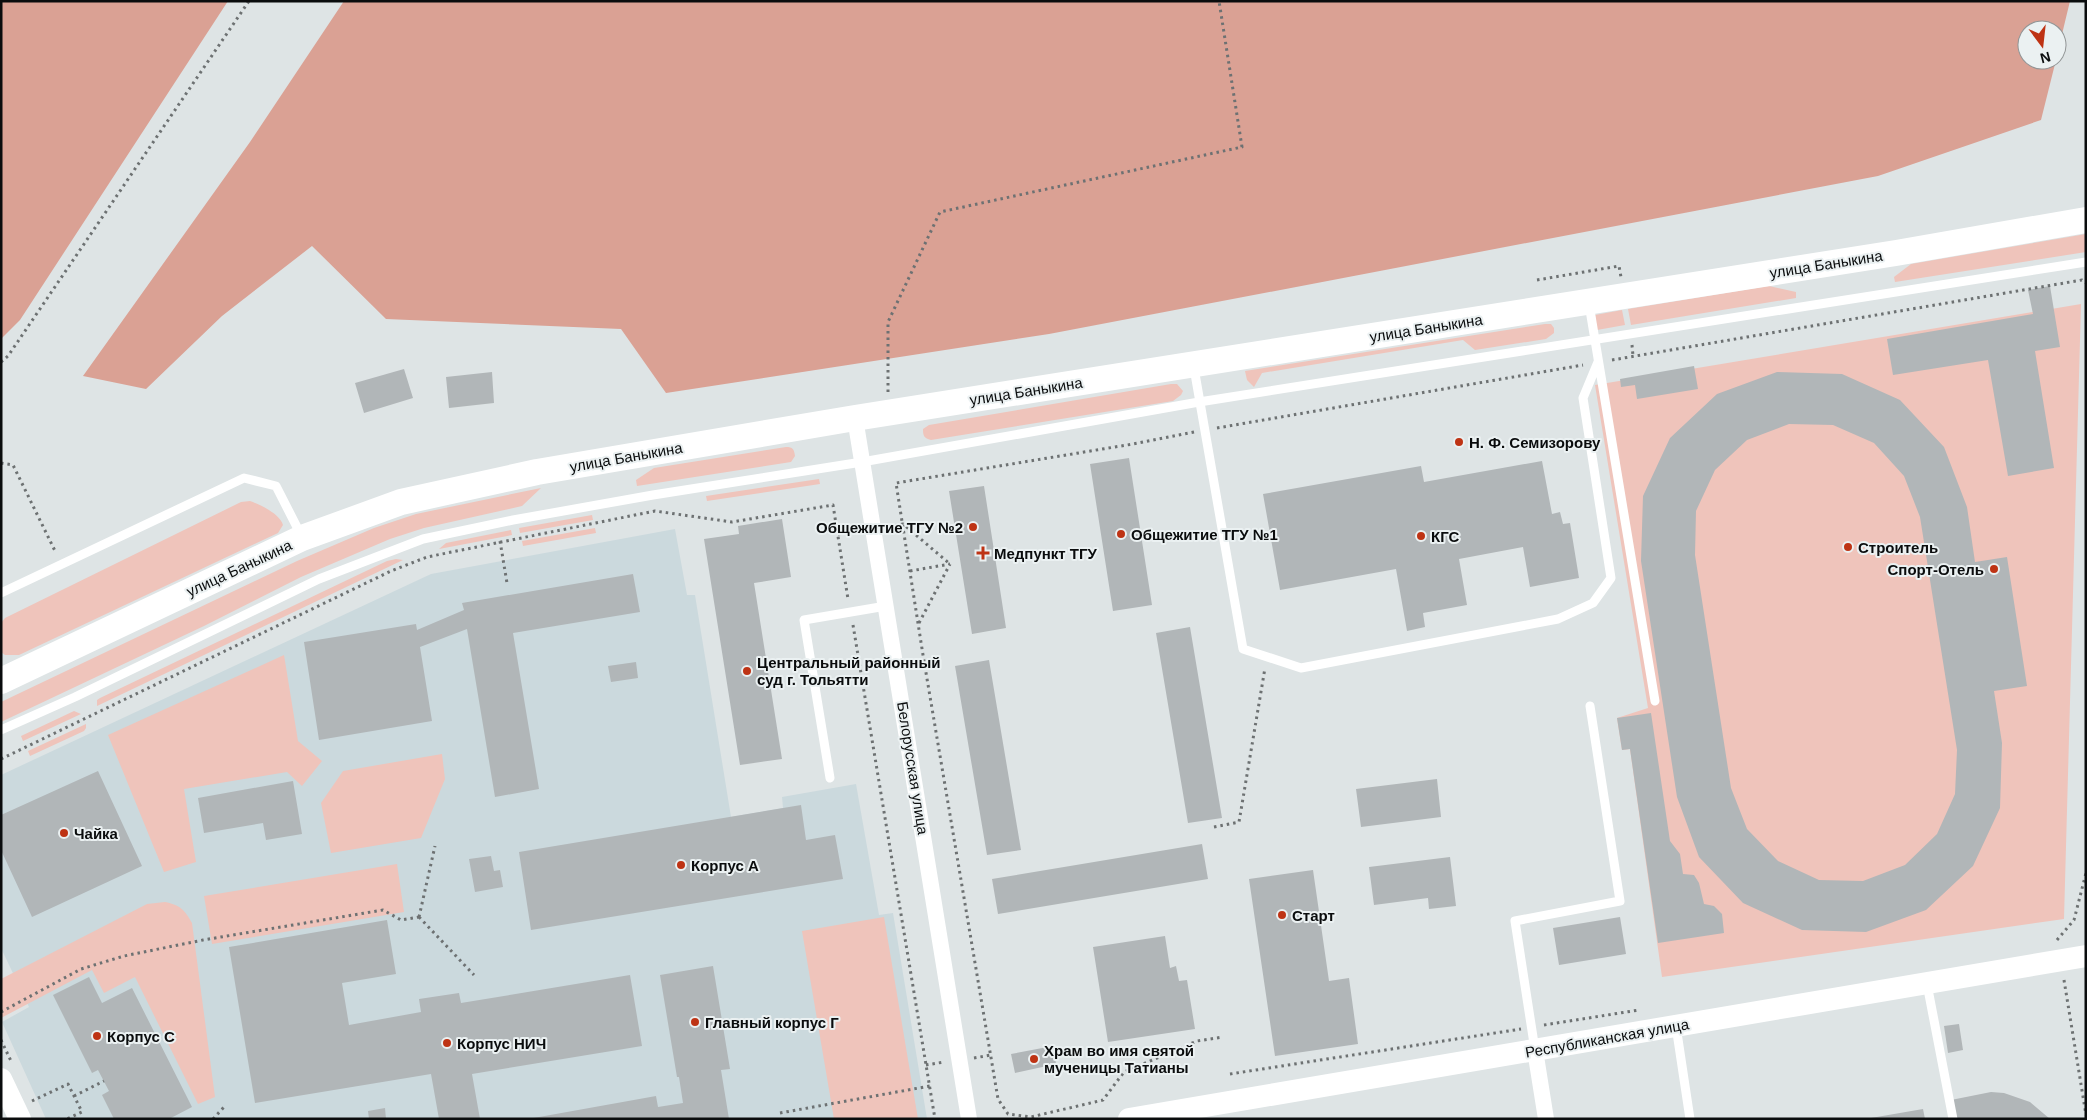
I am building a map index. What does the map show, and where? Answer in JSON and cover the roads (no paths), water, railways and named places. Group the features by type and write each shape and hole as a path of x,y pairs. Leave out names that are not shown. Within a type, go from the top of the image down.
{"main road":[{"name":"улица Баныкина","path":"1,681 302,538 401,502 513,478 856,418 1896,253 2086,220"}],"street":[{"name":"Белорусская улица","path":"856,418 969,1119"},
{"name":"Республиканская улица","path":"1140,1118 1927,983 2060,950 2086,956"},
{"path":"1535,1050 1546,1119"},
{"path":"1,1079 24,1111"}],"lane":[{"path":"1,730 75,697 319,579 423,539 513,520 653,495 862,462 1199,402 2086,262"},
{"path":"1588,302 1655,701"},
{"path":"1193,365 1243,649 1301,668 1558,619 1593,603 1610,578 1583,398 1598,362"},
{"path":"1,593 244,478 276,486 302,538"},
{"path":"830,778 804,620 886,606"},
{"path":"1535,1050 1515,921 1620,901 1590,706"},
{"path":"1927,983 1953,1119"},
{"path":"1676,1026 1690,1119"}],"place":[{"name":"Н. Ф. Семизорову","path":"1459,442"},
{"name":"Общежитие ТГУ №2","path":"973,527"},
{"name":"Общежитие ТГУ №1","path":"1121,534"},
{"name":"КГС","path":"1421,536"},
{"name":"Строитель","path":"1848,547"},
{"name":"Медпункт ТГУ","path":"983,553"},
{"name":"Спорт-Отель","path":"1994,569"},
{"name":"Центральный районный суд г. Тольятти","path":"747,671"},
{"name":"Чайка","path":"64,833"},
{"name":"Корпус А","path":"681,865"},
{"name":"Старт","path":"1282,915"},
{"name":"Главный корпус Г","path":"695,1022"},
{"name":"Корпус С","path":"97,1036"},
{"name":"Корпус НИЧ","path":"447,1043"},
{"name":"Храм во имя святой мученицы Татианы","path":"1034,1059"}]}
